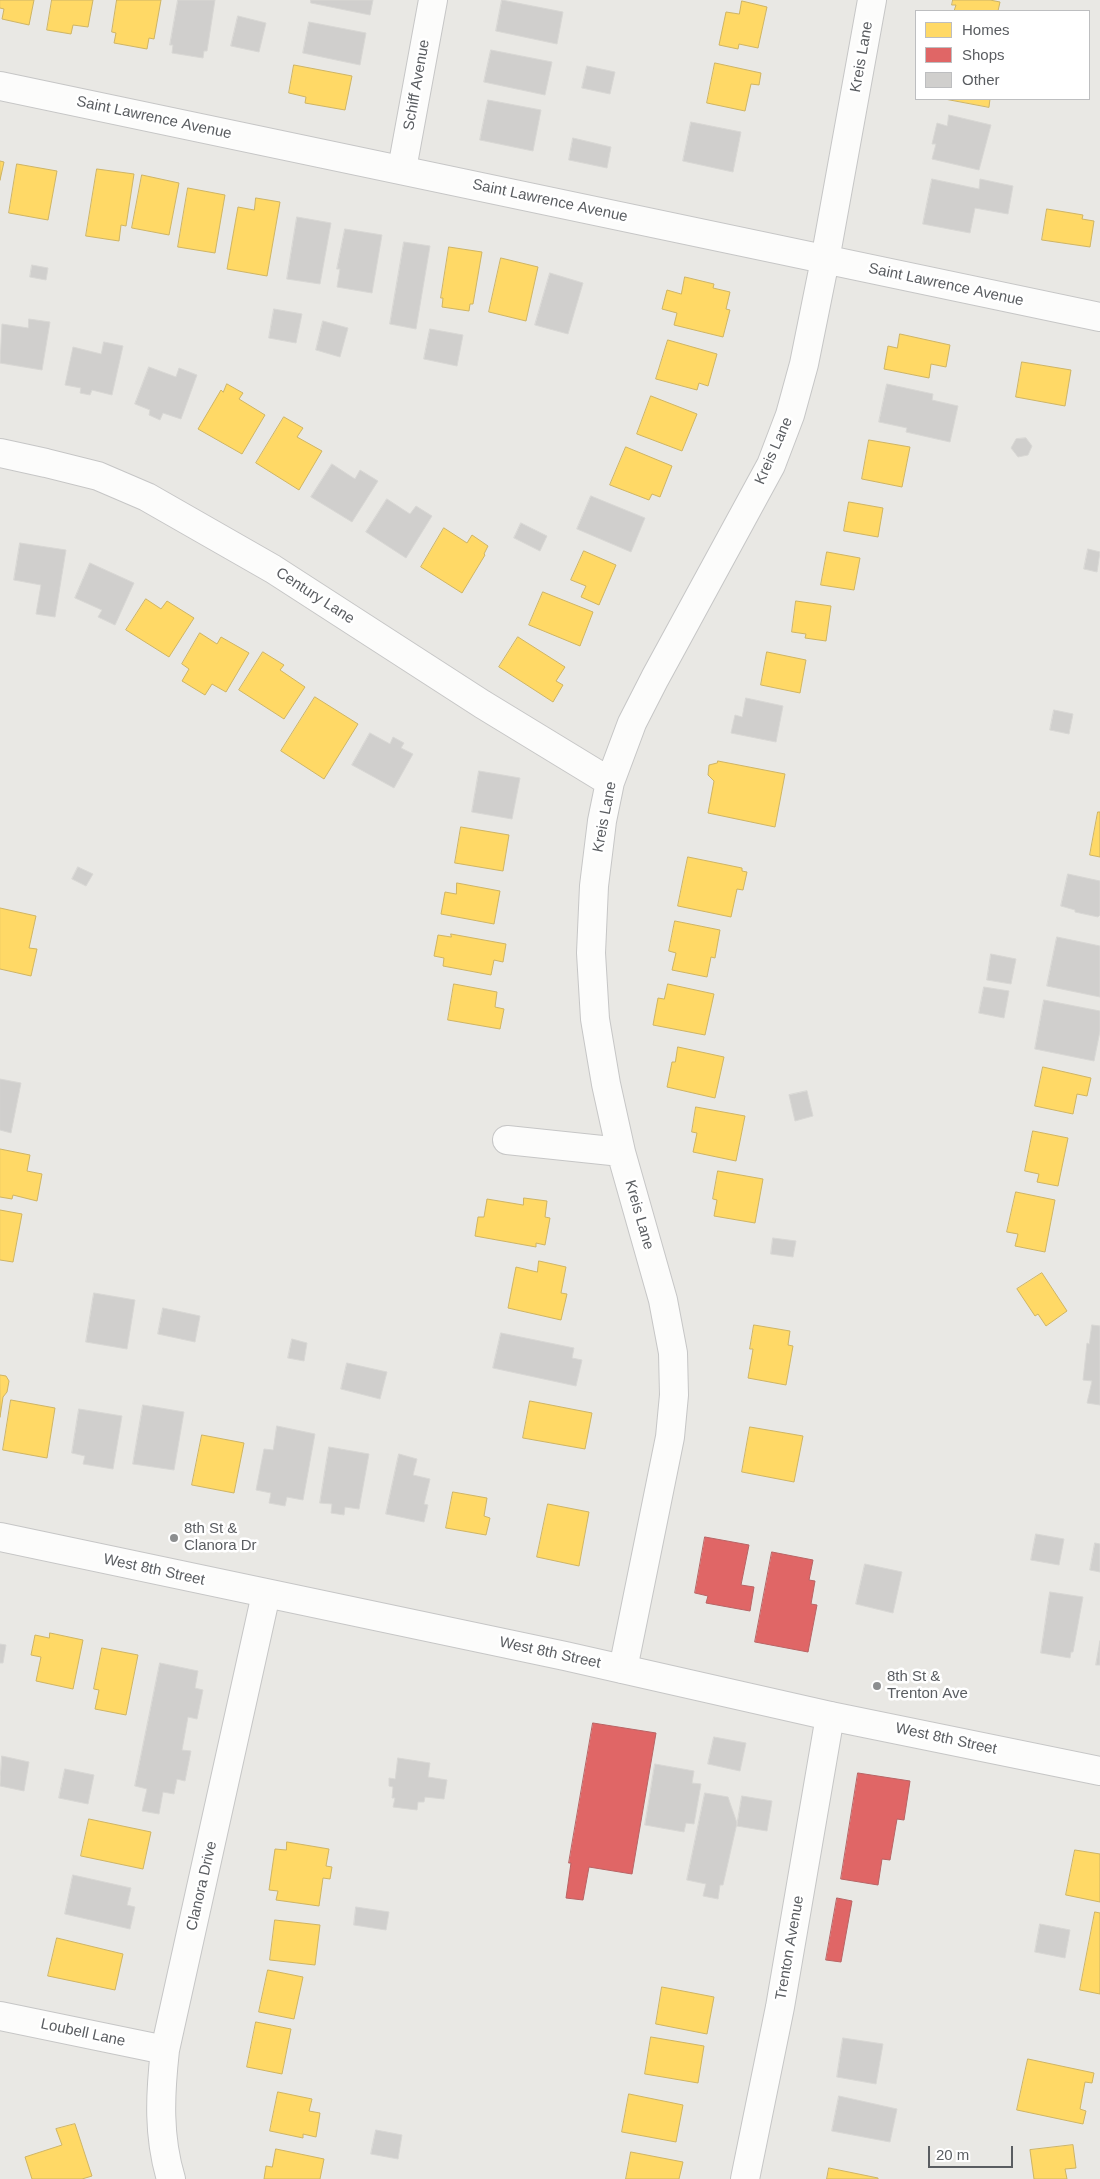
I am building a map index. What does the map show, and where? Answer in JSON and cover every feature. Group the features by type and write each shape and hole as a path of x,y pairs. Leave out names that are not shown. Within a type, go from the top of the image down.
{"street":[{"name":"Schiff Avenue","path":"402,169 433,0"},
{"name":"Kreis Lane","path":"623,1669 670,1437 674,1395 673,1353 663,1300 621,1152 606,1084 595,1019 591,953 594,886 602,821 610,782 632,723 654,678 771,465 790,415 804,364 825,260 872,0"},
{"name":"Saint Lawrence Avenue","path":"0,86 1100,317"},
{"name":"Century Lane","path":"0,453 46,462 98,476 147,497 273,569 482,704 610,782"},
{"path":"507,1140 621,1152"},
{"name":"West 8th Street","path":"0,1537 623,1669 830,1716 1100,1771"},
{"name":"Clanora Drive","path":"171,2179 165,2159 160,2120 160,2094 165,2050 266,1594"},
{"name":"Trenton Avenue","path":"745,2179 780,2007 830,1716"},
{"name":"Loubell Lane","path":"0,2016 165,2050"}],"building: Homes":[{"path":"0,0 34,0 29,25 2,19 4,9 0,8"},
{"path":"52,0 93,0 88,27 73,25 71,34 47,30"},
{"path":"117,0 161,0 154,39 149,38 147,49 114,43 116,33 112,32"},
{"path":"953,0 990,0 1000,2 998,10 954,10 956,5 952,5"},
{"path":"742,1 767,7 758,48 739,44 738,49 719,45 726,12 739,14"},
{"path":"715,63 761,73 759,85 751,84 745,111 707,103"},
{"path":"294,65 352,76 345,110 305,103 306,97 289,93"},
{"path":"950,100 990,100 989,107"},
{"path":"0,161 4,162 0,180"},
{"path":"17,164 57,171 48,220 9,213"},
{"path":"97,169 134,174 126,226 121,225 119,241 86,236"},
{"path":"142,175 179,183 169,235 132,228"},
{"path":"188,188 225,195 215,253 178,247"},
{"path":"256,198 280,202 267,276 227,269 238,207 254,210"},
{"path":"1047,209 1083,215 1082,219 1094,221 1090,247 1042,240"},
{"path":"449,247 482,252 473,304 470,304 469,311 442,307 443,298 441,298"},
{"path":"501,258 538,267 526,321 489,312"},
{"path":"685,277 714,284 713,288 730,292 726,309 730,310 723,337 674,325 677,313 662,309 667,290 681,294"},
{"path":"900,334 950,345 946,367 931,364 929,378 884,369 888,346 897,348"},
{"path":"668,340 717,354 708,386 699,383 697,390 656,379"},
{"path":"1022,362 1071,370 1065,406 1016,397"},
{"path":"227,384 243,393 239,399 265,415 242,454 198,429 221,390 223,392"},
{"path":"651,396 697,414 682,451 637,434"},
{"path":"284,417 303,428 297,437 322,451 299,490 256,463"},
{"path":"869,440 910,447 902,487 862,479"},
{"path":"626,447 672,466 660,497 652,494 649,500 610,485"},
{"path":"849,502 883,508 878,537 844,531"},
{"path":"444,528 467,543 472,535 488,546 485,555 462,593 421,567"},
{"path":"584,551 616,565 599,605 581,597 586,586 571,580"},
{"path":"827,552 860,558 854,590 821,585"},
{"path":"543,592 593,612 580,646 529,625"},
{"path":"146,599 161,609 167,601 194,618 169,657 126,630"},
{"path":"796,601 831,606 826,641 805,638 806,634 792,632"},
{"path":"200,633 217,644 221,637 249,653 226,692 212,684 205,695 182,681 189,669 182,664"},
{"path":"518,637 565,667 556,681 563,685 553,702 499,667"},
{"path":"263,652 284,665 280,670 305,687 284,719 239,690"},
{"path":"767,652 806,660 800,693 761,685"},
{"path":"315,697 358,724 324,779 281,751"},
{"path":"718,761 785,774 775,827 708,813 714,781 708,775 709,765"},
{"path":"1098,812 1100,812 1100,857 1090,855"},
{"path":"461,827 509,835 503,871 455,863"},
{"path":"688,857 742,868 742,871 747,872 743,890 737,889 731,917 678,906"},
{"path":"457,883 500,891 494,924 441,914 445,892 456,894"},
{"path":"0,908 36,916 29,948 37,949 31,976 0,969"},
{"path":"675,921 720,930 715,958 711,957 707,977 672,970 676,953 669,951"},
{"path":"451,934 506,944 503,962 494,960 491,975 443,966 444,958 434,956 438,935 451,937"},
{"path":"454,984 497,992 495,1007 504,1009 500,1029 448,1020"},
{"path":"668,984 714,994 705,1035 653,1025 658,998 664,999"},
{"path":"678,1047 724,1057 715,1098 667,1087 672,1062 675,1062"},
{"path":"1043,1067 1091,1078 1087,1096 1077,1094 1073,1114 1035,1106"},
{"path":"696,1107 745,1116 736,1161 693,1152 697,1133 692,1132"},
{"path":"1033,1131 1068,1138 1058,1186 1037,1182 1039,1174 1025,1171"},
{"path":"0,1149 30,1155 27,1171 42,1174 37,1201 13,1195 12,1199 0,1197"},
{"path":"718,1171 763,1179 755,1223 714,1216 717,1200 713,1199"},
{"path":"1016,1192 1055,1200 1045,1252 1015,1246 1018,1234 1007,1232"},
{"path":"524,1198 547,1201 545,1217 550,1218 545,1245 536,1243 536,1247 475,1236 478,1217 484,1217 487,1199 523,1205"},
{"path":"0,1210 22,1214 13,1262 0,1260"},
{"path":"539,1261 566,1267 561,1293 567,1294 561,1320 508,1308 516,1267 537,1272"},
{"path":"1042,1273 1067,1311 1046,1326 1038,1314 1035,1316 1017,1289"},
{"path":"754,1325 790,1331 788,1345 793,1346 786,1385 748,1378 753,1349 750,1349"},
{"path":"0,1375 6,1376 9,1381 7,1392 3,1397 0,1417"},
{"path":"11,1400 55,1408 47,1458 3,1450"},
{"path":"530,1401 592,1413 585,1449 523,1438"},
{"path":"750,1427 803,1436 794,1482 742,1472"},
{"path":"202,1435 244,1443 234,1493 192,1485"},
{"path":"453,1492 487,1498 484,1516 490,1518 486,1535 446,1528"},
{"path":"548,1504 589,1512 579,1566 537,1557"},
{"path":"50,1633 83,1640 73,1689 36,1681 41,1657 31,1655 35,1635 49,1638"},
{"path":"102,1648 138,1655 126,1715 95,1709 99,1690 94,1689"},
{"path":"89,1819 151,1832 143,1869 81,1856"},
{"path":"287,1842 329,1849 326,1866 332,1867 330,1879 323,1878 319,1906 276,1900 278,1891 269,1890 275,1849 286,1850"},
{"path":"1075,1850 1100,1854 1100,1902 1066,1895"},
{"path":"1095,1912 1100,1913 1100,1994 1080,1990"},
{"path":"275,1920 320,1925 315,1965 270,1960"},
{"path":"57,1938 123,1954 115,1990 48,1976"},
{"path":"268,1970 303,1977 294,2019 259,2012"},
{"path":"662,1987 714,1997 707,2034 656,2024"},
{"path":"256,2022 291,2029 282,2074 247,2067"},
{"path":"651,2037 704,2046 698,2083 645,2074"},
{"path":"1028,2059 1094,2073 1092,2083 1085,2082 1080,2109 1086,2111 1083,2124 1017,2110"},
{"path":"278,2092 312,2099 309,2111 320,2113 316,2137 303,2134 303,2138 270,2131"},
{"path":"629,2094 683,2105 676,2142 622,2132"},
{"path":"75,2124 92,2176 82,2179 32,2179 25,2157 62,2145 56,2129"},
{"path":"1073,2145 1076,2168 1065,2169 1067,2179 1034,2179 1030,2150"},
{"path":"276,2149 324,2159 320,2179 264,2179 266,2166 272,2167"},
{"path":"631,2152 683,2162 679,2179 626,2179"},
{"path":"829,2168 878,2178 878,2179 827,2179"}],"building: Shops":[{"path":"705,1537 749,1545 741,1585 754,1587 750,1611 706,1603 708,1596 695,1593"},
{"path":"772,1552 813,1560 809,1580 815,1581 811,1604 817,1605 808,1652 755,1642"},
{"path":"593,1723 656,1733 632,1874 589,1867 583,1900 566,1898 571,1863 569,1863"},
{"path":"858,1773 910,1781 904,1820 897,1819 890,1860 882,1859 878,1885 841,1879"},
{"path":"837,1898 852,1901 841,1962 826,1960"}],"building: Other":[{"path":"178,0 215,0 207,51 204,51 203,58 172,53 173,45 170,45"},
{"path":"311,0 373,0 370,15 311,3"},
{"path":"502,0 563,12 557,44 496,31"},
{"path":"238,16 266,23 259,52 231,46"},
{"path":"309,22 366,33 360,65 303,53"},
{"path":"491,50 552,62 545,95 484,82"},
{"path":"587,66 615,72 610,94 582,88"},
{"path":"488,100 541,110 533,151 480,140"},
{"path":"949,115 991,125 979,170 932,159 936,144 932,144 937,123 947,126"},
{"path":"691,122 741,132 733,172 683,161"},
{"path":"573,138 611,147 607,168 569,160"},
{"path":"932,179 979,189 980,179 1013,186 1008,214 975,208 970,233 923,224"},
{"path":"297,217 331,223 320,284 287,279"},
{"path":"345,229 382,235 372,293 337,287 340,269 337,269"},
{"path":"404,242 430,246 416,329 390,324"},
{"path":"32,265 48,268 46,280 30,277"},
{"path":"550,273 583,283 568,334 535,325"},
{"path":"274,309 302,314 296,343 269,338"},
{"path":"29,319 50,322 42,370 0,363 2,324 28,328"},
{"path":"323,321 348,328 340,357 316,350"},
{"path":"430,329 463,335 457,366 424,359"},
{"path":"104,342 123,346 112,395 92,390 90,395 80,393 81,388 65,385 73,347 101,354"},
{"path":"149,367 176,377 179,368 197,375 181,419 163,413 160,420 149,415 150,410 135,404"},
{"path":"887,384 933,394 932,400 958,406 950,442 906,432 907,428 879,422"},
{"path":"1026,438 1032,446 1028,455 1018,457 1011,448 1016,439"},
{"path":"332,464 355,479 360,470 378,481 352,522 311,497"},
{"path":"591,496 645,518 631,552 577,529"},
{"path":"387,499 410,514 416,506 432,516 406,558 366,532"},
{"path":"521,523 547,536 540,551 514,538"},
{"path":"20,543 66,550 55,617 36,614 41,585 14,580"},
{"path":"1088,549 1100,552 1097,572 1084,569"},
{"path":"90,563 134,583 115,625 98,617 102,610 75,598"},
{"path":"746,698 783,706 776,742 731,733 735,715 742,717"},
{"path":"1054,710 1073,714 1069,734 1050,730"},
{"path":"370,733 390,744 393,737 404,743 401,748 413,754 394,788 352,765"},
{"path":"479,771 520,778 512,819 472,812"},
{"path":"78,867 93,874 86,886 72,879"},
{"path":"1068,874 1100,881 1100,915 1098,917 1075,912 1075,910 1061,906"},
{"path":"1057,937 1100,946 1100,997 1047,986"},
{"path":"991,954 1016,959 1011,984 987,980"},
{"path":"984,987 1009,991 1004,1018 979,1013"},
{"path":"1044,1000 1100,1011 1100,1031 1094,1061 1035,1049"},
{"path":"0,1079 21,1083 11,1133 0,1130"},
{"path":"807,1091 813,1116 795,1121 789,1095"},
{"path":"773,1238 796,1241 793,1257 771,1254"},
{"path":"94,1293 135,1300 127,1349 86,1342"},
{"path":"163,1308 200,1316 195,1342 158,1334"},
{"path":"1092,1325 1100,1326 1100,1405 1087,1403 1092,1381 1083,1380 1087,1343 1089,1344"},
{"path":"501,1333 574,1348 572,1358 582,1360 576,1386 493,1368"},
{"path":"292,1339 307,1343 304,1361 288,1358"},
{"path":"347,1363 387,1372 380,1399 341,1389"},
{"path":"143,1405 184,1412 174,1470 133,1464"},
{"path":"79,1409 122,1416 113,1469 83,1464 85,1456 72,1453"},
{"path":"277,1426 315,1434 303,1500 287,1497 285,1506 269,1503 271,1493 256,1490 264,1449 273,1450"},
{"path":"329,1447 369,1454 359,1509 345,1507 344,1515 331,1513 332,1504 320,1503"},
{"path":"399,1454 417,1459 413,1475 430,1479 424,1504 428,1505 424,1522 386,1514"},
{"path":"1036,1534 1064,1539 1059,1565 1031,1560"},
{"path":"1095,1543 1100,1544 1100,1572 1090,1570"},
{"path":"865,1564 902,1572 893,1613 856,1604"},
{"path":"1050,1592 1083,1597 1073,1652 1071,1652 1070,1658 1041,1653"},
{"path":"1100,1641 1100,1665 1096,1665"},
{"path":"0,1644 6,1645 3,1663 0,1663"},
{"path":"160,1663 198,1671 195,1688 203,1690 197,1719 188,1717 182,1750 191,1751 185,1781 177,1779 174,1794 163,1792 159,1814 142,1811 147,1789 135,1786"},
{"path":"714,1737 746,1743 740,1771 708,1764"},
{"path":"2,1756 29,1762 24,1791 0,1786"},
{"path":"398,1758 430,1763 428,1777 447,1780 444,1799 425,1797 424,1802 418,1802 417,1810 393,1807 395,1798 392,1798 393,1787 389,1786 389,1778 395,1779"},
{"path":"655,1764 694,1771 692,1783 701,1784 694,1824 686,1823 684,1832 645,1825"},
{"path":"65,1769 94,1775 88,1804 59,1798"},
{"path":"705,1793 728,1797 737,1823 718,1899 703,1896 706,1884 687,1880"},
{"path":"742,1796 772,1801 767,1831 737,1826"},
{"path":"73,1875 131,1888 127,1905 135,1907 130,1929 65,1914"},
{"path":"356,1907 389,1912 386,1930 354,1925"},
{"path":"1040,1924 1070,1930 1065,1958 1035,1952"},
{"path":"843,2038 883,2044 876,2084 837,2077"},
{"path":"839,2096 897,2109 890,2142 832,2131"},
{"path":"376,2130 402,2135 398,2159 371,2154"}],"place":[{"name":"8th St & Clanora Dr","path":"174,1538"},
{"name":"8th St & Trenton Ave","path":"877,1686"}]}
